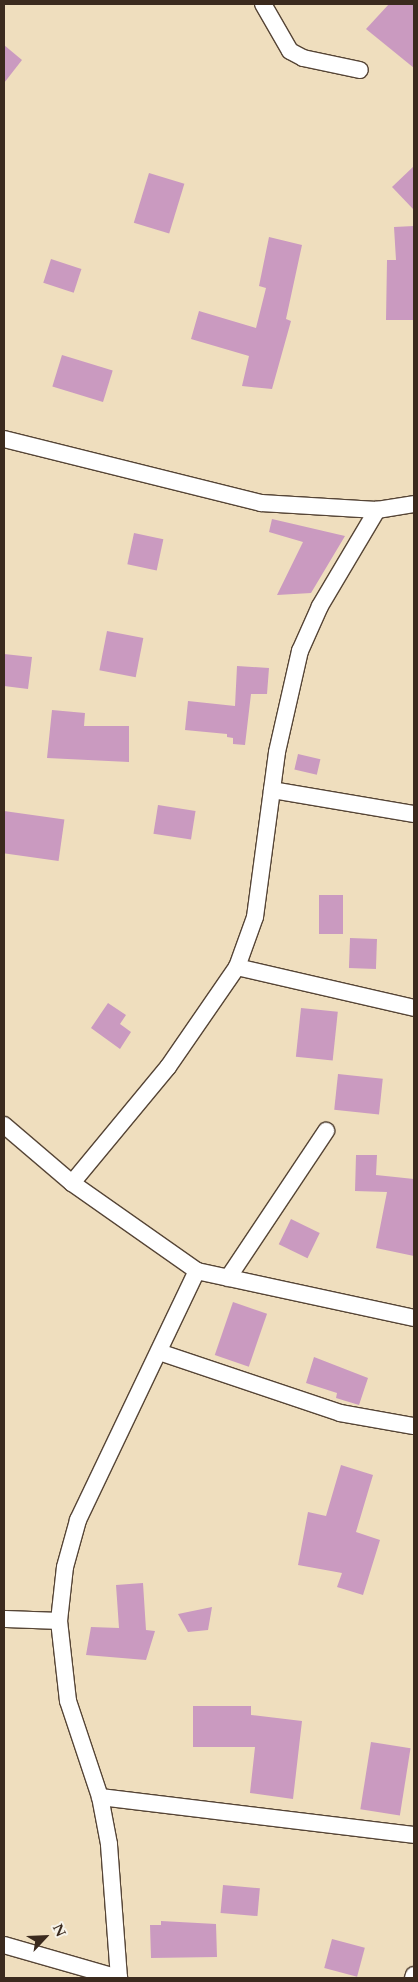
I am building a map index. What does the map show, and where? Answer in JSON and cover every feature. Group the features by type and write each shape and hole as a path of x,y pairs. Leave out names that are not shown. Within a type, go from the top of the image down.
{"street":[{"path":"263,4 290,50 303,58 360,70"},
{"path":"4,439 261,503 377,510 414,504"},
{"path":"72,1183 168,1067 237,967 254,917 278,752 300,651 320,606 377,510"},
{"path":"272,790 414,814"},
{"path":"237,967 414,1008"},
{"path":"4,1125 72,1183 197,1271 414,1318"},
{"path":"228,1278 326,1131"},
{"path":"4,1945 119,1978 114,1884 100,1797 68,1701 59,1621 65,1568 78,1520 197,1271"},
{"path":"159,1352 340,1413 414,1426"},
{"path":"4,1619 59,1621"},
{"path":"100,1797 414,1835"},
{"path":"413,1978 414,1974"}],"building":[{"path":"389,4 414,4 414,68 366,29"},
{"path":"4,45 22,60 4,83"},
{"path":"414,166 414,210 392,187"},
{"path":"149,173 184,184 169,234 134,223"},
{"path":"414,226 414,320 386,320 387,260 396,260 394,227"},
{"path":"269,237 302,245 286,319 291,321 272,389 242,386 249,356 191,339 199,311 256,328 266,288 259,286"},
{"path":"51,259 81,269 74,293 43,283"},
{"path":"62,355 113,370 103,402 52,387"},
{"path":"272,519 345,536 311,593 277,595 303,542 269,532"},
{"path":"134,533 163,539 157,571 127,564"},
{"path":"107,631 143,638 136,677 99,670"},
{"path":"4,654 32,657 28,689 4,686"},
{"path":"237,666 269,668 267,694 251,694 245,745 233,744 233,738 227,737 227,734 185,730 188,701 235,706"},
{"path":"52,710 85,713 84,726 129,726 129,762 47,758"},
{"path":"298,754 320,759 317,775 294,770"},
{"path":"158,805 196,811 191,840 153,834"},
{"path":"4,811 64,819 59,861 4,853"},
{"path":"319,895 343,895 343,934 319,934"},
{"path":"350,938 377,939 376,969 349,968"},
{"path":"108,1003 126,1015 120,1024 131,1032 120,1049 91,1028"},
{"path":"301,1008 338,1012 333,1061 296,1057"},
{"path":"338,1074 383,1079 379,1115 334,1110"},
{"path":"356,1155 377,1155 376,1175 414,1179 414,1256 376,1248 387,1192 355,1191"},
{"path":"291,1219 320,1233 307,1258 279,1244"},
{"path":"233,1302 267,1314 249,1367 215,1355"},
{"path":"314,1357 368,1378 359,1405 336,1398 337,1393 306,1383"},
{"path":"341,1465 373,1475 356,1532 380,1540 363,1595 337,1587 342,1573 298,1565 308,1512 326,1516"},
{"path":"143,1583 146,1630 155,1631 146,1660 86,1655 91,1627 119,1628 116,1585"},
{"path":"212,1607 208,1630 188,1632 178,1614"},
{"path":"193,1706 251,1706 251,1715 302,1721 293,1799 250,1793 255,1747 193,1747"},
{"path":"371,1742 411,1748 400,1815 360,1809"},
{"path":"223,1885 260,1888 257,1916 221,1913"},
{"path":"161,1921 216,1924 217,1957 151,1958 150,1925 161,1925"},
{"path":"332,1939 365,1948 357,1977 324,1968"}]}
